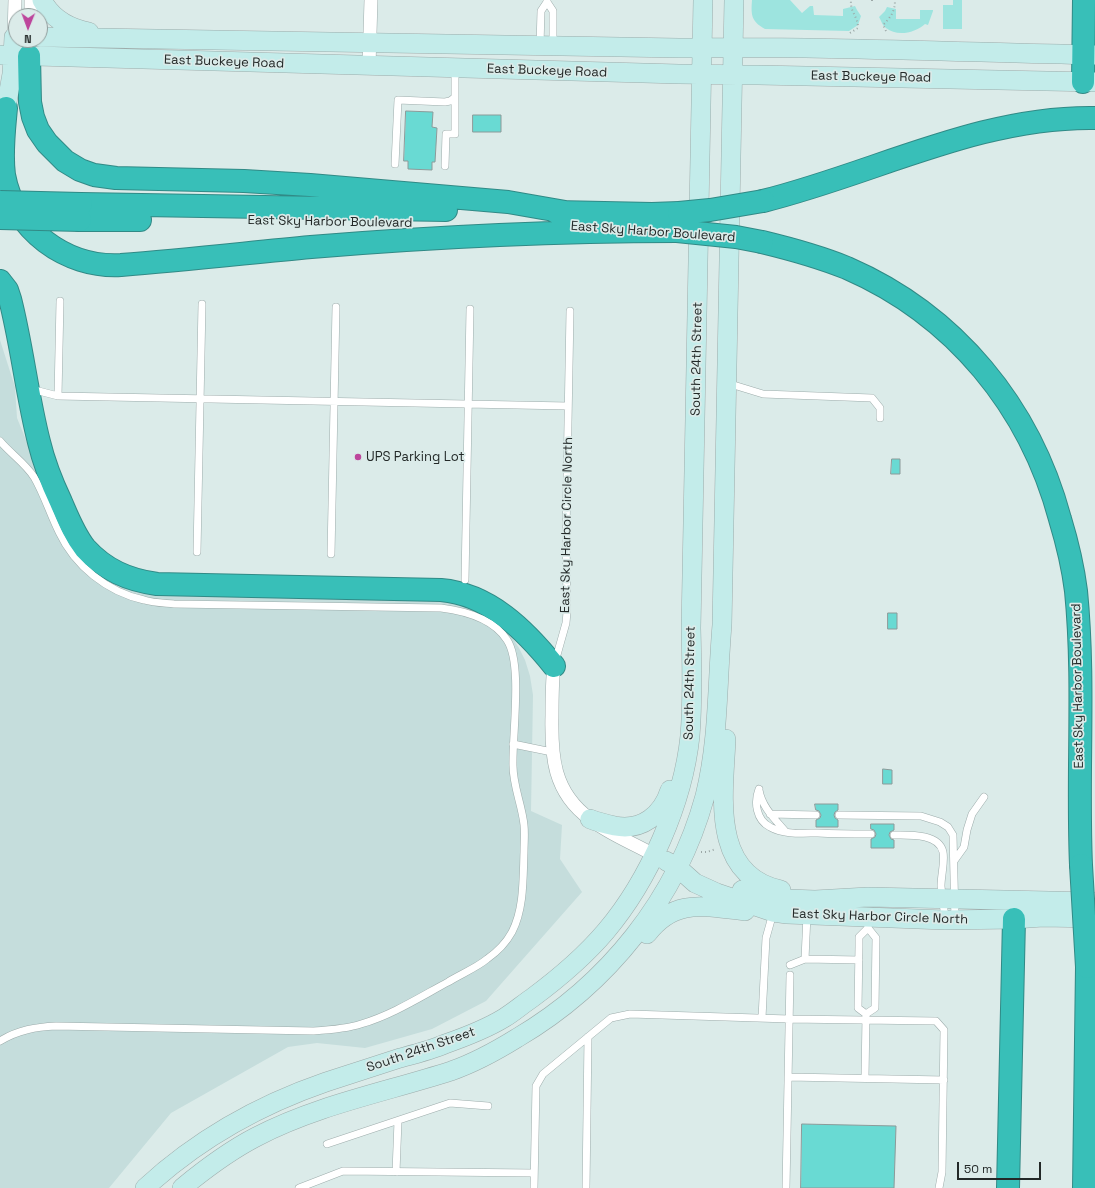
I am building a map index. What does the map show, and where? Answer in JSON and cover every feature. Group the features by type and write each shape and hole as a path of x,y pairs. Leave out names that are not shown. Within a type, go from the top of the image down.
{"highway":[{"path":"1084,0 1089,55 1089,82"},
{"path":"16,48 33,117 38,130 47,144 62,158 80,170 94,175 116,178 310,185 508,202 571,213"},
{"path":"3,116 3,166 6,183 17,209 27,224 40,238 70,256 92,264 121,265 312,247 451,238 562,233 678,222"},
{"name":"East Sky Harbor Boulevard","path":"0,202 80,212 316,221 597,226 678,222 710,210 763,201 814,187 935,146 981,133 1029,123 1052,120 1095,118"},
{"name":"East Sky Harbor Boulevard","path":"0,218 80,212 652,214 722,236 762,242 807,254 847,268 885,287 923,312 955,340 982,367 1012,407 1035,449 1054,498 1068,550 1076,589 1080,671 1080,837 1085,866"},
{"path":"0,281 7,290 10,299 35,425 45,463 72,529 85,548 102,563 132,580 157,584 450,591 471,596 502,614 536,643 554,666"},
{"path":"1084,1188 1087,967 1085,866 1095,744"},
{"path":"1008,1188 1014,919"}],"main road":[{"path":"42,0 55,18 67,26 82,31 117,38"},
{"name":"South 24th Street","path":"145,1188 192,1150 228,1125 272,1102 323,1083 442,1046 504,1018 545,988 587,952 607,930 632,894 654,855 674,809 684,771 689,742 692,687 691,628 703,0"},
{"name":"South 24th Street","path":"182,1188 212,1164 256,1137 302,1117 381,1091 454,1070 473,1062 532,1030 573,1000 605,971 633,938 659,900 687,847 705,796 717,727 718,668 722,626 734,0"},
{"name":"East Buckeye Road","path":"48,37 546,46 848,49 1089,55"},
{"path":"455,44 455,68"},
{"name":"East Buckeye Road","path":"48,47 369,66 1089,82"},
{"path":"3,116 12,74 15,48"},
{"path":"722,626 727,667 724,823 729,844 734,856 750,875 765,885 777,889 792,892 868,897 868,923"},
{"path":"590,819 616,826 633,825 651,818 666,803 674,775 679,747 683,688 691,628"},
{"name":"East Sky Harbor Circle North","path":"654,855 677,867 695,883 728,898 773,912 868,923 1042,917 1095,918"},
{"name":"East Sky Harbor Circle North","path":"677,867 700,871 742,890 775,898 815,900 868,897 1095,902"},
{"path":"1014,919 1030,910 1055,901"},
{"path":"573,1000 602,987 632,954 655,925 664,917 677,910 698,906 750,912 773,912"}],"street":[{"path":"369,66 371,0"},
{"name":"East Sky Harbor Circle North","path":"554,666 552,686 552,752 554,768 562,787 575,805 590,819 614,834 654,855"}],"lane":[{"path":"546,46 553,11 547,1"},
{"path":"546,46 541,12 547,1"},
{"path":"445,166 446,134 455,134 455,68"},
{"path":"395,164 398,100 450,102 454,98"},
{"path":"58,396 60,301"},
{"path":"197,552 202,304"},
{"path":"331,554 336,307"},
{"path":"465,580 470,309"},
{"name":"East Sky Harbor Circle North","path":"554,666 566,623 570,311"},
{"path":"726,383 763,394 872,398 880,408 880,418"},
{"path":"27,387 58,396 568,406"},
{"path":"0,442 28,469 34,478 59,534 74,557 84,568 105,585 131,597 144,601 174,604 441,608 464,611 484,620 507,640 511,649 515,671 513,775 524,825 522,898 517,921 511,934 500,948 486,960 407,1005 380,1018 360,1025 313,1031 56,1026 36,1027 17,1032 0,1041"},
{"path":"513,744 552,752"},
{"path":"785,831 770,814 761,798 759,789 756,797 759,816 769,827 785,831 795,833 871,834"},
{"path":"954,861 964,847 972,814 984,797"},
{"path":"770,814 816,815"},
{"path":"838,815 921,816 940,822 948,827 953,835 954,861 949,899 950,920"},
{"path":"894,835 920,835 930,838 937,843 943,851 941,886 949,899 950,920"},
{"path":"762,1018 766,938 773,912"},
{"path":"805,959 807,915"},
{"path":"865,1078 866,1017 858,1008 859,937 868,923 876,938 875,1008 866,1017"},
{"path":"790,965 805,959 859,960"},
{"path":"786,1188 790,975"},
{"path":"534,1188 536,1086 543,1074 611,1018 630,1014 789,1019 866,1017 936,1021 944,1030 942,1172 939,1188"},
{"path":"586,1188 588,1037"},
{"path":"788,1077 944,1080"},
{"path":"327,1144 450,1104 488,1106"},
{"path":"396,1172 398,1121"},
{"path":"299,1188 343,1171 534,1173"}],"path":[{"path":"850,0 851,10 857,20 858,28 850,33"},
{"path":"886,31 883,25 893,13 895,0"},
{"path":"698,852 707,852 717,848"}],"shaded area":[{"path":"752,0 790,0 802,13 810,6 813,6 814,15 843,16 843,9 855,6 861,16 858,25 849,31 765,29 754,20 752,14"},
{"path":"953,0 962,0 962,29 943,29 943,5 953,5"},
{"path":"887,7 896,9 896,19 920,19 920,10 933,11 928,25 925,24 911,32 901,33 890,31 885,27 879,17"},
{"path":"0,340 15,387 17,418 63,530 94,567 438,600 473,607 508,631 525,660 530,676 533,695 531,811 562,825 560,859 582,892 486,1001 432,1029 365,1048 317,1043 288,1047 171,1113 109,1188 0,1188"}],"building":[{"path":"406,111 433,112 432,127 437,128 435,162 432,162 432,170 408,169 408,161 404,161"},
{"path":"473,115 501,115 501,132 473,132"},
{"path":"892,459 900,459 900,474 891,474"},
{"path":"888,613 897,613 897,629 888,629"},
{"path":"883,769 892,770 892,784 883,784"},
{"path":"815,804 838,804 838,810 834,815 838,820 838,827 816,827 816,820 820,818 821,815 819,811 816,810"},
{"path":"871,824 894,824 894,830 890,832 889,835 891,839 894,840 894,848 871,848 871,839 875,837 876,834 874,830 871,829"},
{"path":"802,1124 896,1126 894,1188 801,1188"}],"place":[{"name":"UPS Parking Lot","path":"358,457"}]}
